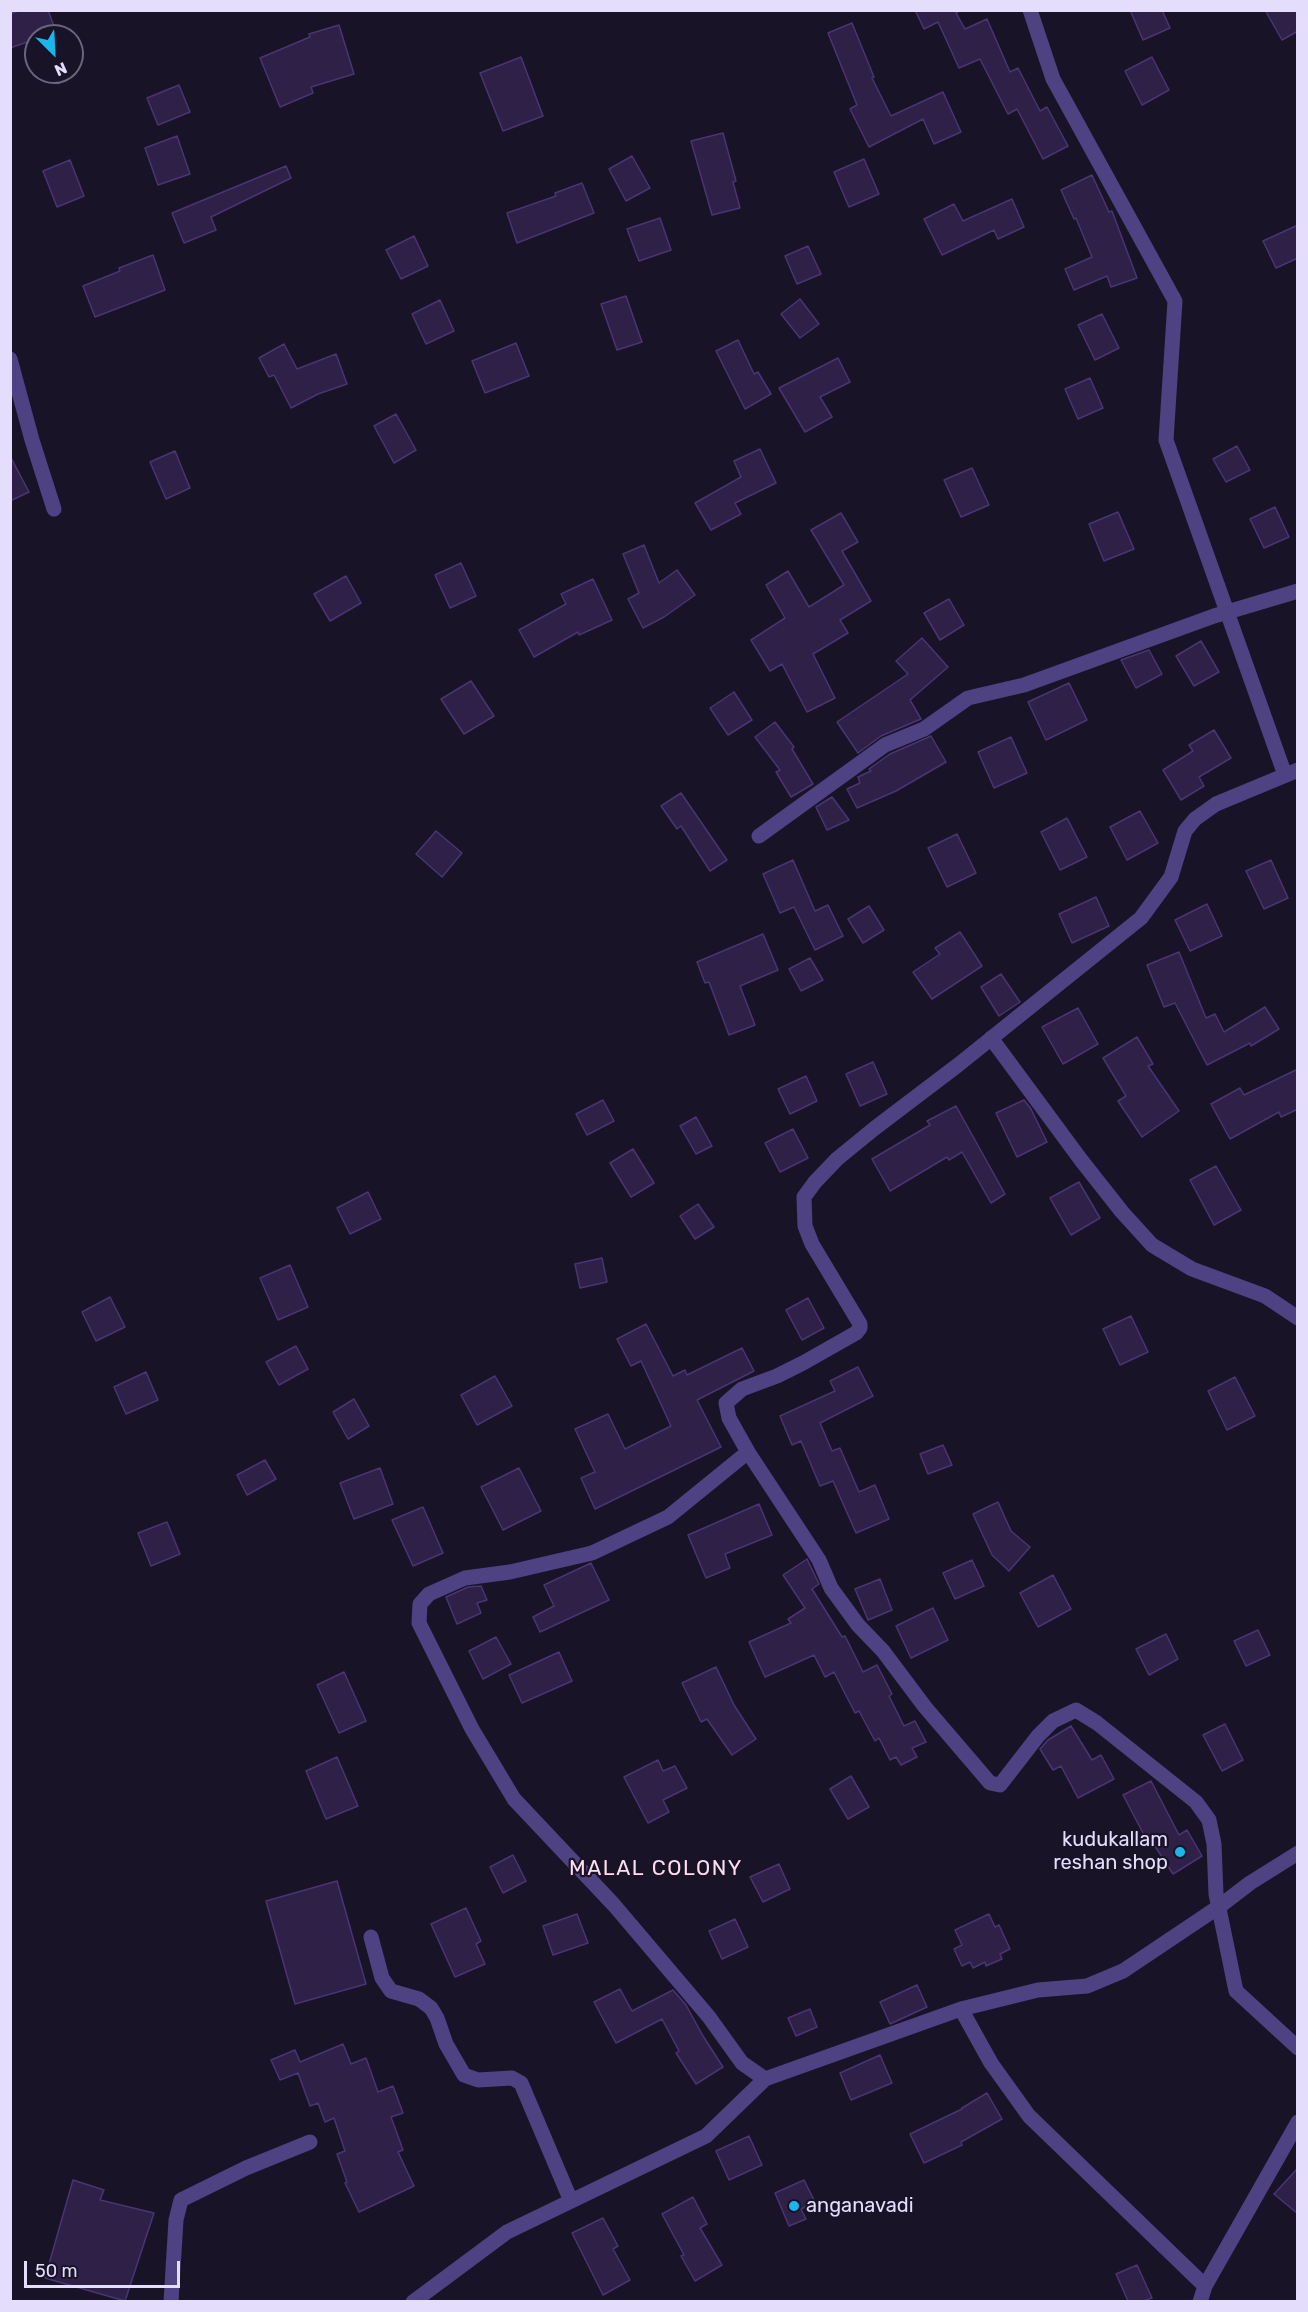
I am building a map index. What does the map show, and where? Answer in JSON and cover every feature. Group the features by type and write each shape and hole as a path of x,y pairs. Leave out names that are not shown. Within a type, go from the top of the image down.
{"street":[{"path":"1030,10 1053,79 1175,301 1166,440 1227,612 1291,773 1216,804 1195,819 1185,831 1171,877 1141,918 837,1159 804,1197 805,1226 812,1244 860,1328 856,1333 803,1363 742,1389 726,1403 729,1418 748,1452 819,1560 831,1588 858,1625 883,1651 925,1707 990,1783 1000,1785 1038,1736 1053,1721 1076,1710 1086,1715 1196,1802 1209,1820 1214,1844 1214,1866 1220,1906 1236,1991 1298,2048"},
{"path":"10,358 32,440 54,509"},
{"path":"759,836 885,745 924,729 968,698 1024,685 1227,612 1298,591"},
{"path":"991,1038 1081,1160 1122,1212 1152,1245 1192,1269 1265,1296 1298,1318"},
{"path":"748,1452 668,1517 592,1554 510,1572 465,1578 429,1594 420,1604 419,1623 472,1729 514,1799 614,1905 709,2017 742,2063 765,2079"},
{"path":"413,2301 507,2232 706,2136 765,2079 961,2009 1038,1990 1087,1986 1123,1971 1298,1852"},
{"path":"370,1937 382,1978 391,1991 419,1999 431,2007 446,2044 464,2075 478,2080 512,2078 521,2083 571,2201"},
{"path":"961,2009 991,2063 1029,2116 1205,2286"},
{"path":"1200,2301 1205,2286 1298,2122"},
{"path":"171,2301 176,2220 181,2200 246,2168 310,2142"}],"building":[{"path":"21,10 48,10 53,24 24,24 24,43 10,48 10,14"},
{"path":"915,10 961,10 956,13 965,29 987,19 1010,72 1018,68 1040,111 1047,107 1068,146 1043,159 1017,109 1008,114 980,59 959,68 938,22 924,29"},
{"path":"1130,10 1162,10 1170,28 1143,40"},
{"path":"1265,10 1298,10 1298,31 1282,40"},
{"path":"852,23 874,77 872,78 891,116 943,92 961,132 934,144 923,119 869,147 850,109 857,105 828,33"},
{"path":"339,25 354,74 311,87 313,93 280,107 260,58 310,37 309,34"},
{"path":"521,57 543,116 503,131 480,73"},
{"path":"1152,57 1169,90 1142,105 1125,71"},
{"path":"179,85 190,112 158,125 147,98"},
{"path":"723,133 736,181 733,182 740,208 712,215 691,141"},
{"path":"177,136 190,174 158,185 145,148"},
{"path":"632,156 650,188 626,201 609,169"},
{"path":"864,159 879,194 849,207 834,172"},
{"path":"70,160 84,196 57,207 43,171"},
{"path":"286,166 291,178 211,217 216,230 184,243 172,213"},
{"path":"1092,175 1109,212 1112,211 1137,278 1111,287 1107,276 1074,290 1065,269 1092,257 1076,218 1074,219 1061,190"},
{"path":"582,183 594,213 517,243 507,213 556,196 555,193"},
{"path":"1012,199 1024,227 998,239 994,230 942,255 924,219 954,204 963,221"},
{"path":"660,218 671,250 639,261 627,229"},
{"path":"1298,225 1298,258 1276,268 1263,241"},
{"path":"414,236 428,266 401,279 386,250"},
{"path":"808,246 821,274 797,284 785,256"},
{"path":"153,255 165,290 95,317 83,286 120,271 119,268"},
{"path":"626,296 642,342 617,350 601,304"},
{"path":"800,299 819,324 800,338 781,314"},
{"path":"440,300 454,331 426,344 412,314"},
{"path":"1102,314 1119,348 1095,360 1078,325"},
{"path":"738,340 754,374 758,372 771,394 745,409 716,351"},
{"path":"516,343 529,376 485,393 472,361"},
{"path":"284,344 297,369 336,354 347,384 318,394 291,408 274,375 269,377 259,358"},
{"path":"838,358 850,382 820,397 832,417 805,432 779,388"},
{"path":"1090,378 1103,408 1078,419 1065,389"},
{"path":"396,414 416,450 394,463 374,426"},
{"path":"1237,446 1250,470 1226,482 1213,459"},
{"path":"760,449 776,483 735,503 741,514 711,530 695,503 741,477 734,461"},
{"path":"175,451 190,488 166,499 150,462"},
{"path":"10,456 29,492 10,501"},
{"path":"972,468 989,505 961,517 944,480"},
{"path":"1275,507 1289,537 1264,548 1250,519"},
{"path":"1118,512 1134,549 1104,561 1089,524"},
{"path":"841,513 858,542 842,551 871,601 840,620 848,633 813,654 835,698 807,712 782,664 770,671 751,640 785,618 766,585 788,571 809,607 844,585 811,530"},
{"path":"644,545 659,583 677,570 695,595 664,617 643,628 628,599 639,593 623,554"},
{"path":"461,563 476,596 450,608 435,575"},
{"path":"346,576 361,603 330,621 314,594"},
{"path":"593,579 612,620 579,635 578,632 534,657 519,630 566,604 561,594"},
{"path":"949,599 964,625 940,640 924,613"},
{"path":"922,638 948,667 910,700 921,719 881,736 858,753 837,722 908,674 896,661"},
{"path":"1201,641 1219,672 1194,686 1176,656"},
{"path":"1149,650 1162,674 1136,688 1121,660"},
{"path":"471,681 494,716 464,734 441,699"},
{"path":"1069,683 1087,720 1046,740 1028,702"},
{"path":"734,692 752,720 728,735 710,708"},
{"path":"775,722 794,747 792,749 813,784 791,797 776,772 780,770 755,737"},
{"path":"1214,730 1231,758 1199,777 1204,786 1181,800 1163,770 1193,751 1189,745"},
{"path":"931,736 946,762 896,791 857,808 847,789 860,783 858,777 871,771 869,769 890,754"},
{"path":"1011,737 1027,773 994,788 978,752"},
{"path":"681,793 727,860 710,871 681,826 677,829 661,806"},
{"path":"832,797 849,820 827,830 816,807"},
{"path":"1140,811 1158,843 1127,860 1110,827"},
{"path":"1067,818 1087,857 1060,870 1041,832"},
{"path":"436,831 462,853 442,877 416,854"},
{"path":"957,834 976,873 947,887 928,848"},
{"path":"793,860 815,911 828,905 843,936 815,950 794,907 780,913 763,874"},
{"path":"1271,860 1288,898 1264,909 1246,871"},
{"path":"1096,897 1109,926 1072,943 1059,914"},
{"path":"1207,904 1222,936 1190,951 1175,920"},
{"path":"869,906 884,930 863,943 848,919"},
{"path":"960,932 982,966 932,999 913,972 940,954 935,948"},
{"path":"763,934 778,970 740,986 755,1025 729,1035 709,982 705,983 697,962"},
{"path":"1179,952 1206,1018 1215,1014 1224,1032 1265,1007 1279,1029 1251,1046 1250,1043 1207,1065 1175,1003 1164,1007 1147,965"},
{"path":"810,958 823,980 801,991 789,969"},
{"path":"1001,974 1020,1002 999,1016 981,987"},
{"path":"1078,1008 1098,1044 1063,1064 1042,1027"},
{"path":"1137,1037 1153,1064 1148,1066 1179,1111 1142,1137 1118,1101 1126,1096 1103,1058"},
{"path":"873,1062 887,1094 860,1106 846,1074"},
{"path":"1298,1069 1298,1109 1281,1117 1279,1112 1230,1139 1211,1104 1240,1088 1244,1095"},
{"path":"806,1076 817,1101 790,1114 778,1089"},
{"path":"603,1100 614,1121 587,1135 576,1114"},
{"path":"1024,1100 1031,1109 1047,1142 1017,1157 996,1113"},
{"path":"956,1106 1005,1194 991,1203 962,1152 949,1160 947,1157 890,1191 872,1159 930,1125 927,1121"},
{"path":"696,1117 712,1146 696,1154 680,1126"},
{"path":"793,1129 808,1158 780,1172 765,1143"},
{"path":"633,1149 654,1183 631,1197 610,1163"},
{"path":"1216,1166 1241,1210 1214,1225 1190,1180"},
{"path":"1079,1182 1100,1218 1071,1235 1050,1198"},
{"path":"368,1192 381,1219 350,1234 337,1208"},
{"path":"698,1204 714,1227 695,1239 680,1216"},
{"path":"602,1258 607,1282 580,1288 575,1264"},
{"path":"290,1265 308,1307 278,1320 260,1278"},
{"path":"110,1297 125,1327 96,1341 82,1312"},
{"path":"808,1298 824,1328 802,1340 786,1310"},
{"path":"1131,1316 1148,1352 1120,1365 1103,1329"},
{"path":"646,1324 673,1376 685,1370 687,1375 742,1348 754,1371 697,1400 721,1447 595,1509 581,1478 595,1472 575,1429 608,1414 625,1449 671,1426 641,1361 631,1366 617,1339"},
{"path":"296,1346 308,1369 279,1385 266,1362"},
{"path":"858,1367 873,1396 820,1423 832,1451 840,1448 859,1492 875,1485 889,1519 856,1533 833,1481 820,1486 801,1441 792,1445 780,1416 835,1391 830,1381"},
{"path":"146,1372 158,1400 126,1414 114,1387"},
{"path":"495,1376 512,1406 477,1425 461,1395"},
{"path":"1235,1377 1255,1416 1227,1430 1208,1391"},
{"path":"354,1399 369,1426 348,1439 333,1412"},
{"path":"943,1445 952,1465 928,1474 920,1454"},
{"path":"265,1460 276,1479 247,1495 237,1475"},
{"path":"380,1468 393,1504 354,1519 340,1483"},
{"path":"519,1468 541,1511 503,1530 481,1487"},
{"path":"998,1502 1011,1531 1030,1547 1009,1571 992,1555 973,1514"},
{"path":"759,1504 772,1535 725,1554 730,1568 706,1578 688,1535"},
{"path":"423,1507 443,1553 413,1566 392,1520"},
{"path":"167,1522 180,1554 151,1566 138,1533"},
{"path":"807,1559 819,1584 812,1589 842,1637 845,1636 863,1672 877,1665 892,1694 889,1696 904,1726 915,1721 926,1742 912,1748 917,1757 901,1765 896,1757 890,1760 879,1738 875,1741 859,1711 855,1713 834,1672 825,1677 814,1655 765,1677 749,1642 791,1623 788,1619 805,1608 783,1575"},
{"path":"972,1560 984,1586 955,1599 943,1573"},
{"path":"591,1563 609,1600 540,1632 533,1617 554,1606 544,1585"},
{"path":"1053,1575 1071,1609 1038,1627 1020,1593"},
{"path":"880,1579 892,1610 868,1620 855,1589"},
{"path":"481,1586 487,1600 477,1603 481,1613 457,1624 446,1597 468,1587"},
{"path":"933,1608 948,1640 911,1658 896,1626"},
{"path":"1258,1630 1270,1655 1246,1666 1234,1641"},
{"path":"1166,1634 1178,1659 1149,1675 1136,1649"},
{"path":"496,1637 511,1664 483,1679 469,1651"},
{"path":"559,1652 572,1681 522,1703 509,1675"},
{"path":"716,1667 734,1705 756,1739 732,1755 707,1719 701,1722 682,1683"},
{"path":"344,1672 366,1721 339,1733 317,1685"},
{"path":"1225,1724 1243,1760 1222,1771 1203,1735"},
{"path":"1071,1726 1092,1760 1101,1755 1114,1779 1078,1798 1061,1766 1053,1770 1040,1749 1048,1740"},
{"path":"337,1757 358,1806 326,1819 306,1771"},
{"path":"658,1760 663,1771 675,1766 687,1788 663,1800 669,1812 648,1823 624,1777"},
{"path":"851,1776 869,1807 848,1819 830,1789"},
{"path":"1151,1781 1179,1835 1187,1830 1202,1856 1173,1874 1147,1834 1144,1835 1123,1795"},
{"path":"513,1855 526,1881 503,1893 490,1867"},
{"path":"779,1864 790,1889 763,1902 750,1877"},
{"path":"337,1881 366,1984 295,2004 266,1901"},
{"path":"466,1908 481,1941 476,1944 485,1964 455,1977 431,1924"},
{"path":"577,1914 588,1943 553,1955 543,1926"},
{"path":"989,1914 995,1927 999,1925 1010,1949 1000,1954 1002,1959 986,1966 985,1962 973,1968 970,1962 962,1966 954,1949 962,1945 955,1930"},
{"path":"735,1919 748,1947 722,1959 709,1931"},
{"path":"917,1985 927,2007 890,2024 880,2002"},
{"path":"620,1989 632,2011 673,1990 686,2005 723,2067 696,2084 676,2053 679,2051 662,2019 616,2043 594,2002"},
{"path":"810,2009 817,2027 796,2036 788,2018"},
{"path":"343,2044 351,2064 366,2058 378,2092 393,2086 403,2113 391,2117 403,2150 398,2152 414,2186 359,2212 345,2183 347,2182 337,2154 345,2151 334,2118 325,2122 318,2103 310,2106 298,2073 280,2080 271,2060 295,2050 300,2062"},
{"path":"880,2055 892,2083 851,2100 840,2073"},
{"path":"987,2093 1002,2119 961,2142 962,2145 924,2163 910,2134 962,2109"},
{"path":"749,2136 762,2165 729,2180 716,2151"},
{"path":"1298,2168 1298,2214 1274,2194"},
{"path":"73,2180 104,2190 100,2200 154,2213 125,2301 45,2278"},
{"name":"anganavadi","path":"804,2180 815,2202 801,2209 806,2219 789,2226 775,2193"},
{"path":"693,2197 707,2224 700,2228 722,2265 695,2281 662,2214"},
{"path":"603,2218 618,2246 613,2249 630,2280 603,2295 572,2233"},
{"path":"1137,2265 1152,2298 1143,2301 1128,2301 1116,2274"}],"place":[{"name":"kudukallam reshan shop","path":"1180,1852"},
{"name":"anganavadi","path":"794,2206"}],"district":[{"name":"MALAL COLONY","path":"656,1869"}]}
